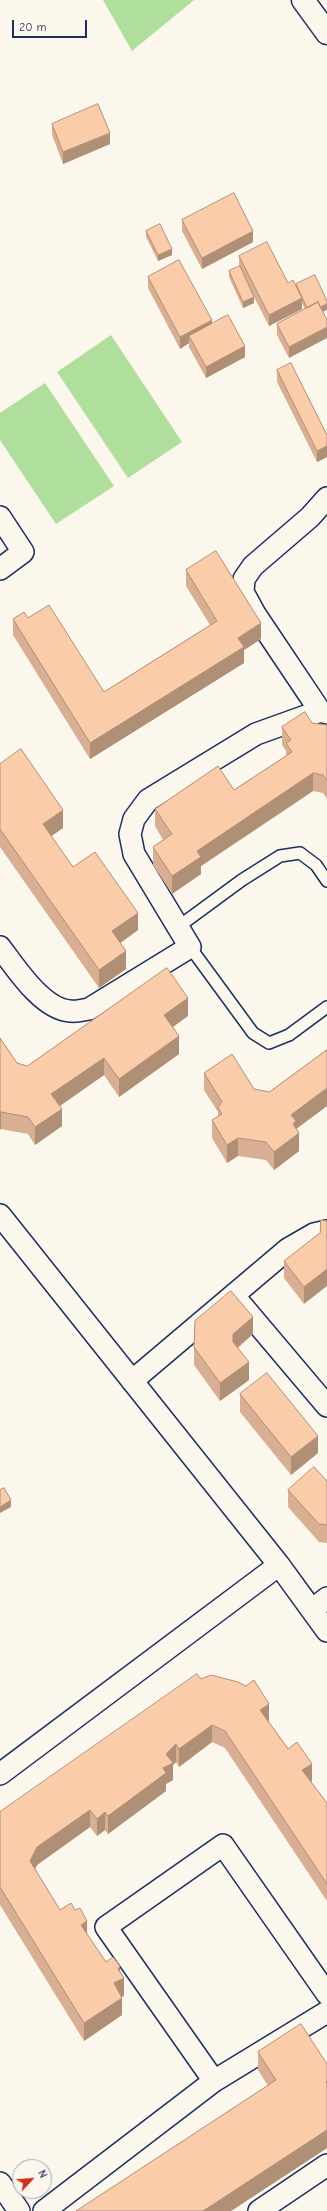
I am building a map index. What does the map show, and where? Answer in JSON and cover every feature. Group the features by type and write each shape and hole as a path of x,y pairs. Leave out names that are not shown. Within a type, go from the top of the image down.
{"street":[{"path":"303,0 327,33"},
{"path":"0,947 32,987 52,1006 70,1011 89,1009 190,947 134,854 130,834 134,819 148,800 256,734 324,712 255,614 242,592 244,579 253,566 310,517 327,498"},
{"path":"0,517 23,552 0,569"},
{"path":"0,1215 279,1565 320,1604 327,1631"},
{"path":"132,1381 233,1294 300,1241 327,1231"},
{"path":"233,1294 327,1406"},
{"path":"0,1774 279,1565"},
{"path":"214,2081 106,1927 223,1845 327,1994"},
{"path":"44,2211 214,2081 327,2012"},
{"path":"258,2211 327,2165"},
{"path":"0,2183 19,2211"}],"lane":[{"path":"178,927 242,880 280,856 300,853 316,865 327,881"},
{"path":"190,947 253,1033 269,1043 289,1035 327,1007"}],"green space":[{"path":"103,0 194,0 132,51"},
{"path":"111,335 182,442 128,478 57,372"},
{"path":"45,383 114,486 56,524 0,440 0,413"}],"building":[{"path":"98,104 110,133 63,152 52,124"},
{"path":"234,193 253,231 202,258 182,220"},
{"path":"160,224 172,249 158,255 146,231"},
{"path":"267,242 288,283 293,280 302,298 269,315 239,256"},
{"path":"179,260 212,320 180,337 148,277"},
{"path":"240,266 254,297 243,302 229,271"},
{"path":"315,275 327,304 320,307 318,302 307,308 296,284"},
{"path":"318,302 327,320 327,327 289,347 277,324"},
{"path":"228,315 245,346 206,367 189,336"},
{"path":"291,363 327,435 327,446 317,451 277,370"},
{"path":"216,551 261,623 238,638 244,647 90,743 13,619 24,612 28,618 49,605 104,692 217,621 186,570"},
{"path":"305,712 312,723 327,725 327,781 323,775 313,773 197,851 201,857 172,876 153,847 172,834 155,809 218,766 234,790 292,752 286,743 291,740 282,727"},
{"path":"21,749 63,810 43,824 73,867 95,852 138,913 112,931 126,951 99,970 0,829 0,764"},
{"path":"167,968 188,998 164,1015 179,1036 119,1079 104,1058 51,1094 62,1109 35,1127 28,1117 0,1112 0,1038 17,1063 27,1066"},
{"path":"327,1050 327,1088 291,1115 296,1121 293,1124 299,1133 274,1152 266,1142 238,1138 227,1145 212,1120 222,1114 218,1107 222,1102 204,1073 232,1054 254,1089 269,1092"},
{"path":"321,1220 327,1221 327,1269 304,1287 284,1261 320,1233"},
{"path":"231,1291 253,1317 233,1334 233,1342 249,1362 220,1383 194,1347 195,1321"},
{"path":"267,1373 318,1436 291,1457 240,1394"},
{"path":"314,1467 327,1481 327,1525 319,1524 288,1490"},
{"path":"4,1488 11,1500 0,1507 0,1490"},
{"path":"197,1674 201,1679 211,1675 238,1682 246,1686 254,1680 269,1704 260,1710 288,1749 297,1742 312,1764 302,1770 327,1803 327,1884 225,1731 212,1725 179,1749 176,1744 166,1754 173,1763 163,1768 166,1773 108,1816 105,1812 97,1819 90,1810 37,1847 30,1861 60,1910 71,1903 75,1910 80,1908 87,1921 81,1925 106,1962 113,1957 120,1966 118,1969 124,1978 114,1983 122,1998 84,2023 0,1887 0,1812"},
{"path":"301,2024 327,2064 327,2130 203,2211 76,2211 276,2080 258,2052"}]}
